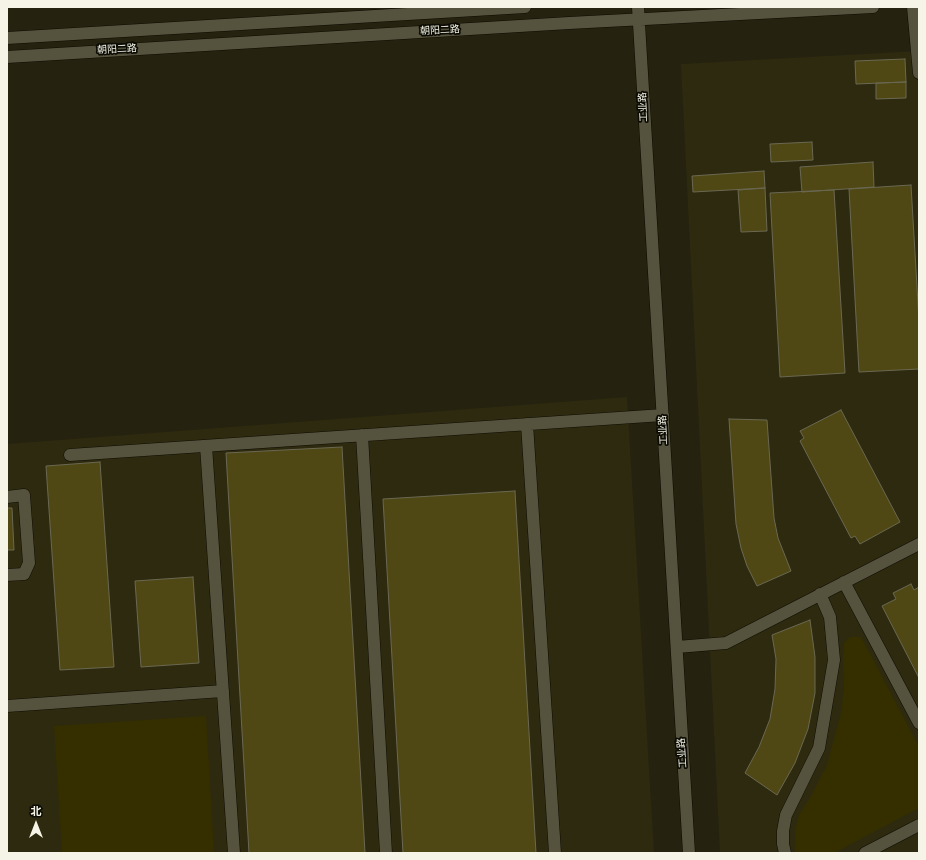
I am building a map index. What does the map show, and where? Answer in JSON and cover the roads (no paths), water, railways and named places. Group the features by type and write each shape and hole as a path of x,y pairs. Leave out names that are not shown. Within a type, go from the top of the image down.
{"street":[{"name":"朝阳二路","path":"7,38 525,7"},
{"name":"工业路","path":"638,7 689,853"},
{"name":"朝阳二路","path":"7,57 873,7"},
{"path":"914,7 919,73"},
{"path":"70,455 663,415"},
{"path":"527,424 555,853"},
{"path":"362,435 386,853"},
{"path":"206,446 234,853"},
{"path":"7,497 24,495 29,563 24,574 7,575"},
{"path":"677,647 726,642 919,544"},
{"path":"844,582 919,723"},
{"path":"785,853 783,831 786,815 819,748 834,660 830,617 820,594"},
{"path":"7,706 223,691"},
{"path":"865,853 919,825"}]}
